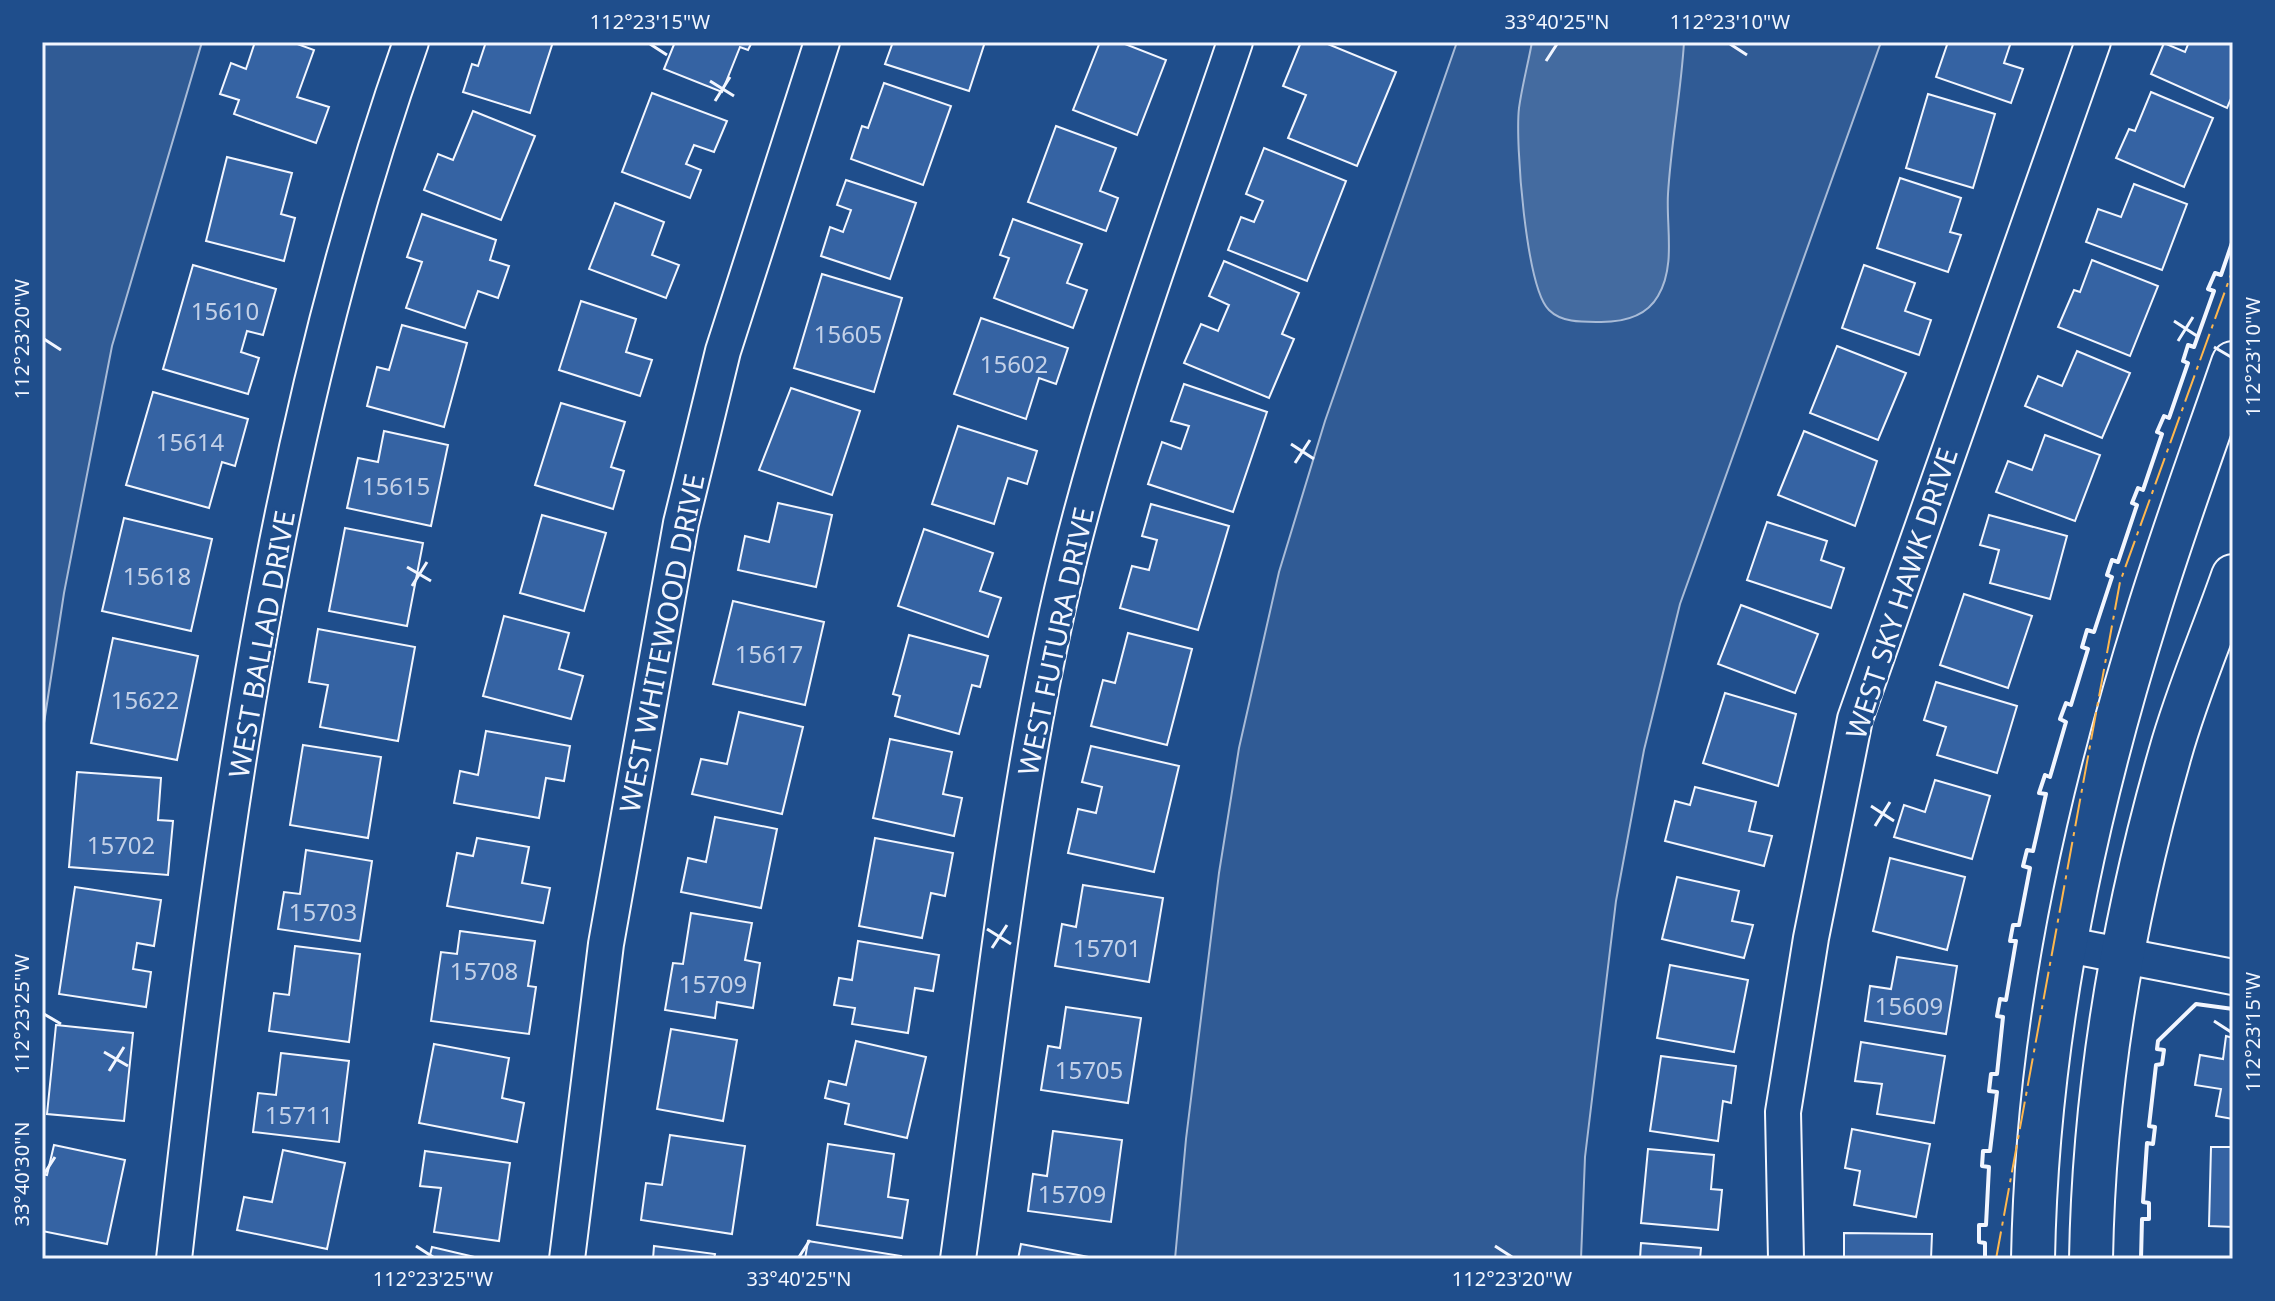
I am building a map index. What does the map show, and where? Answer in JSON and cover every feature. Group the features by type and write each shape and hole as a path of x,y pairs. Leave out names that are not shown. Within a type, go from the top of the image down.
{"main road":[{"path":"2033,1259 2042,1093 2063,944 2109,749 2147,615 2233,363"},
{"path":"2091,1259 2097,1128 2123,955 2144,852 2197,669 2233,576"}],"street":[{"name":"WEST BALLAD DRIVE","path":"174,1259 219,901 293,457 338,274 411,42"},
{"name":"WEST WHITEWOOD DRIVE","path":"567,1259 606,944 681,523 723,351 822,42"},
{"name":"WEST FUTURA DRIVE","path":"958,1259 1026,765 1057,611 1102,431 1235,42"},
{"name":"WEST SKY HAWK DRIVE","path":"1786,1259 1783,1112 1811,938 1855,719 2093,42"},
{"path":"2063,944 2233,977"}],"shaded area":[{"path":"42,42 202,42 112,346 64,593 42,736"},
{"path":"1457,42 1881,42 1680,604 1644,750 1616,901 1585,1157 1581,1259 1175,1259 1186,1139 1219,873 1239,748 1279,572 1325,421"},
{"path":"1532,42 1684,42 1668,194 1667,272 1653,303 1634,317 1610,322 1566,320 1549,310 1541,296 1528,245 1518,126"}],"building":[{"path":"255,42 292,42 314,50 297,97 329,107 316,143 234,114 239,100 220,94 231,63 246,69"},
{"path":"486,42 553,42 530,113 463,92 472,64 478,66"},
{"path":"675,42 752,42 748,50 740,47 722,92 664,69"},
{"path":"893,42 985,42 969,91 885,64"},
{"path":"1100,42 1120,42 1166,60 1137,135 1073,110"},
{"path":"1301,42 1323,42 1396,72 1357,166 1288,138 1306,95 1283,86"},
{"path":"1948,42 2011,42 2004,63 2023,69 2011,103 1936,77"},
{"path":"2189,42 2233,42 2233,94 2227,108 2151,74 2164,43 2185,52"},
{"path":"884,83 951,106 923,185 851,159 862,126 868,128"},
{"path":"2151,92 2213,118 2184,187 2116,158 2129,129 2135,131"},
{"path":"652,93 727,121 714,152 694,145 686,164 701,170 690,198 622,172"},
{"path":"1928,94 1995,114 1973,188 1906,168"},
{"path":"473,111 535,136 501,220 424,190 438,154 453,160"},
{"path":"1056,126 1116,148 1100,191 1118,198 1106,231 1028,202"},
{"path":"1264,148 1346,181 1307,281 1228,250 1241,217 1254,222 1263,201 1246,194"},
{"path":"227,157 292,173 281,214 295,218 284,261 206,241"},
{"path":"1900,178 1961,198 1950,232 1961,235 1948,272 1877,248"},
{"path":"846,180 916,203 890,279 821,256 830,227 843,232 851,210 837,205"},
{"path":"2134,184 2187,204 2162,270 2086,242 2098,209 2121,217"},
{"path":"615,203 664,222 652,255 679,265 666,298 589,269"},
{"path":"422,214 496,240 490,260 509,266 498,298 478,291 465,328 406,308 422,262 407,257"},
{"path":"1013,219 1082,244 1067,283 1087,290 1073,328 994,298 1009,258 1000,255"},
{"path":"2092,260 2158,286 2130,356 2058,327 2074,290 2080,292"},
{"path":"1224,261 1299,293 1282,334 1294,339 1269,398 1184,363 1201,324 1218,331 1229,305 1209,296"},
{"path":"193,265 276,289 263,335 247,331 241,352 259,358 248,394 163,369"},
{"path":"1864,265 1915,283 1905,311 1931,320 1919,355 1842,328"},
{"path":"822,274 902,298 874,392 794,368"},
{"path":"581,301 636,319 626,352 652,360 640,396 559,370"},
{"path":"981,318 1068,348 1056,384 1039,378 1026,419 954,394"},
{"path":"402,325 467,343 444,427 367,406 377,367 389,370"},
{"path":"1837,346 1906,373 1878,440 1810,413"},
{"path":"2077,351 2130,373 2102,438 2025,406 2038,376 2062,386"},
{"path":"1184,384 1267,412 1233,512 1148,484 1162,442 1181,449 1189,426 1171,421"},
{"path":"791,388 860,411 832,495 759,470"},
{"path":"153,392 248,419 235,466 222,462 209,508 126,485"},
{"path":"561,403 625,422 611,467 624,471 613,509 535,485"},
{"path":"958,426 1037,451 1027,484 1008,478 994,524 932,504"},
{"path":"384,431 448,445 431,526 347,508 358,458 378,462"},
{"path":"1804,431 1877,461 1855,526 1778,495"},
{"path":"2045,435 2100,455 2075,521 1996,492 2008,461 2032,470"},
{"path":"778,503 832,515 816,587 738,570 745,536 769,542"},
{"path":"1151,504 1229,526 1198,630 1120,608 1132,566 1149,570 1157,540 1142,536"},
{"path":"542,515 606,533 584,611 520,593"},
{"path":"1989,515 2067,536 2050,599 1990,583 1999,550 1980,545"},
{"path":"124,518 212,539 191,631 102,611"},
{"path":"1767,522 1827,541 1821,560 1844,568 1831,608 1747,580"},
{"path":"345,528 423,543 407,626 329,611"},
{"path":"924,529 993,553 980,591 1001,598 988,637 898,606"},
{"path":"1964,594 2032,616 2008,688 1940,665"},
{"path":"733,601 824,622 805,705 713,684"},
{"path":"1741,605 1818,634 1795,693 1718,664"},
{"path":"504,616 569,633 559,669 583,676 571,719 483,696"},
{"path":"318,629 415,647 398,741 320,727 328,685 309,682"},
{"path":"1128,633 1192,649 1167,745 1091,726 1103,680 1115,683"},
{"path":"909,635 988,656 980,687 972,685 959,734 895,716 900,696 893,694"},
{"path":"113,638 198,656 177,760 91,743"},
{"path":"1936,682 2017,706 1997,773 1937,755 1946,727 1924,720"},
{"path":"1725,693 1796,714 1778,786 1703,763"},
{"path":"739,712 803,727 782,814 692,794 701,759 727,764"},
{"path":"486,731 570,746 564,781 546,778 539,818 454,803 460,771 478,775"},
{"path":"890,739 952,752 943,794 962,798 954,836 873,818"},
{"path":"303,745 381,757 368,838 290,825"},
{"path":"1091,746 1179,766 1154,872 1068,853 1078,809 1096,813 1102,787 1082,782"},
{"path":"77,772 161,778 158,820 173,821 168,875 69,867"},
{"path":"1935,780 1990,796 1972,859 1894,837 1904,805 1925,812"},
{"path":"1695,787 1756,802 1749,831 1772,836 1764,866 1665,841 1675,801 1690,805"},
{"path":"715,817 777,829 761,908 681,892 688,858 706,862"},
{"path":"477,838 529,847 522,883 550,888 543,923 447,906 457,853 473,856"},
{"path":"875,838 953,853 945,896 931,893 922,938 859,926"},
{"path":"306,850 372,861 360,941 278,929 284,892 300,894"},
{"path":"1890,858 1965,877 1947,950 1873,931"},
{"path":"1677,877 1739,891 1732,921 1753,925 1744,958 1662,939"},
{"path":"1083,885 1163,898 1149,982 1055,966 1062,924 1076,927"},
{"path":"75,887 161,900 154,946 137,943 133,969 151,972 146,1007 59,994"},
{"path":"691,913 752,923 745,960 760,963 753,1008 717,1002 715,1018 665,1010 673,963 683,964"},
{"path":"460,931 535,941 528,986 536,987 529,1034 431,1021 441,952 457,954"},
{"path":"858,941 939,955 933,991 915,988 908,1033 852,1024 855,1008 834,1005 839,978 852,980"},
{"path":"295,946 360,954 349,1042 269,1031 274,993 289,995"},
{"path":"1897,957 1957,966 1946,1034 1865,1021 1870,986 1891,989"},
{"path":"1670,965 1748,980 1734,1052 1657,1038"},
{"path":"1066,1007 1141,1018 1128,1103 1041,1090 1048,1046 1060,1048"},
{"path":"56,1025 133,1033 124,1121 47,1114"},
{"path":"671,1029 737,1040 723,1121 657,1109"},
{"path":"2226,1036 2233,1038 2233,1119 2216,1116 2221,1089 2195,1085 2200,1055 2223,1059"},
{"path":"856,1041 926,1057 907,1138 845,1124 849,1104 825,1098 829,1081 846,1085"},
{"path":"1861,1042 1945,1056 1934,1123 1877,1114 1882,1084 1855,1081"},
{"path":"434,1044 509,1058 502,1098 524,1103 517,1142 419,1123"},
{"path":"281,1053 349,1061 339,1142 253,1132 258,1093 276,1095"},
{"path":"1661,1056 1736,1066 1731,1103 1723,1101 1718,1141 1650,1131"},
{"path":"1852,1129 1930,1144 1916,1217 1854,1205 1860,1171 1845,1168"},
{"path":"1053,1131 1122,1140 1111,1222 1028,1211 1033,1174 1047,1176"},
{"path":"670,1135 745,1146 732,1234 641,1220 646,1183 662,1185"},
{"path":"828,1144 894,1154 888,1197 908,1200 902,1238 817,1225"},
{"path":"54,1145 125,1160 107,1244 42,1231 42,1174 47,1175"},
{"path":"2211,1147 2233,1147 2233,1227 2209,1226"},
{"path":"1648,1149 1714,1155 1711,1189 1722,1190 1718,1230 1641,1223"},
{"path":"283,1150 345,1163 327,1249 237,1230 244,1197 272,1202"},
{"path":"425,1151 510,1163 499,1241 434,1232 441,1188 420,1186"},
{"path":"1844,1233 1932,1234 1931,1259 1844,1259"},
{"path":"808,1241 901,1256 900,1259 805,1259"},
{"path":"1641,1243 1701,1248 1700,1259 1640,1259"},
{"path":"1021,1244 1099,1259 1018,1259"},
{"path":"654,1246 715,1254 714,1259 653,1259"},
{"path":"432,1247 483,1259 429,1259"}],"wall":[{"path":"1985,1259 1985,1243 1979,1242 1979,1225 1986,1225 1989,1167 1982,1166 1983,1151 1990,1151 1997,1092 1989,1091 1991,1074 1997,1074 2003,1017 1997,1016 2000,999 2006,1000 2016,941 2010,941 2013,925 2019,925 2030,868 2023,866 2027,850 2033,851 2046,794 2039,793 2045,775 2050,777 2066,722 2060,719 2066,703 2071,705 2088,649 2082,647 2087,630 2094,632 2112,577 2107,575 2112,560 2118,562 2137,505 2132,503 2138,488 2143,490 2162,434 2157,432 2164,416 2169,418 2188,363 2183,361 2188,345 2194,347 2214,291 2208,289 2215,273 2221,275 2233,240"},
{"path":"2141,1259 2142,1219 2149,1219 2149,1203 2143,1202 2147,1143 2153,1144 2155,1127 2149,1126 2156,1065 2162,1064 2164,1050 2157,1049 2158,1041 2196,1004 2233,1009"},
{"path":"2232,1028 2233,1020"}],"power":[{"path":"1996,1259 2120,582 2233,269"}]}
